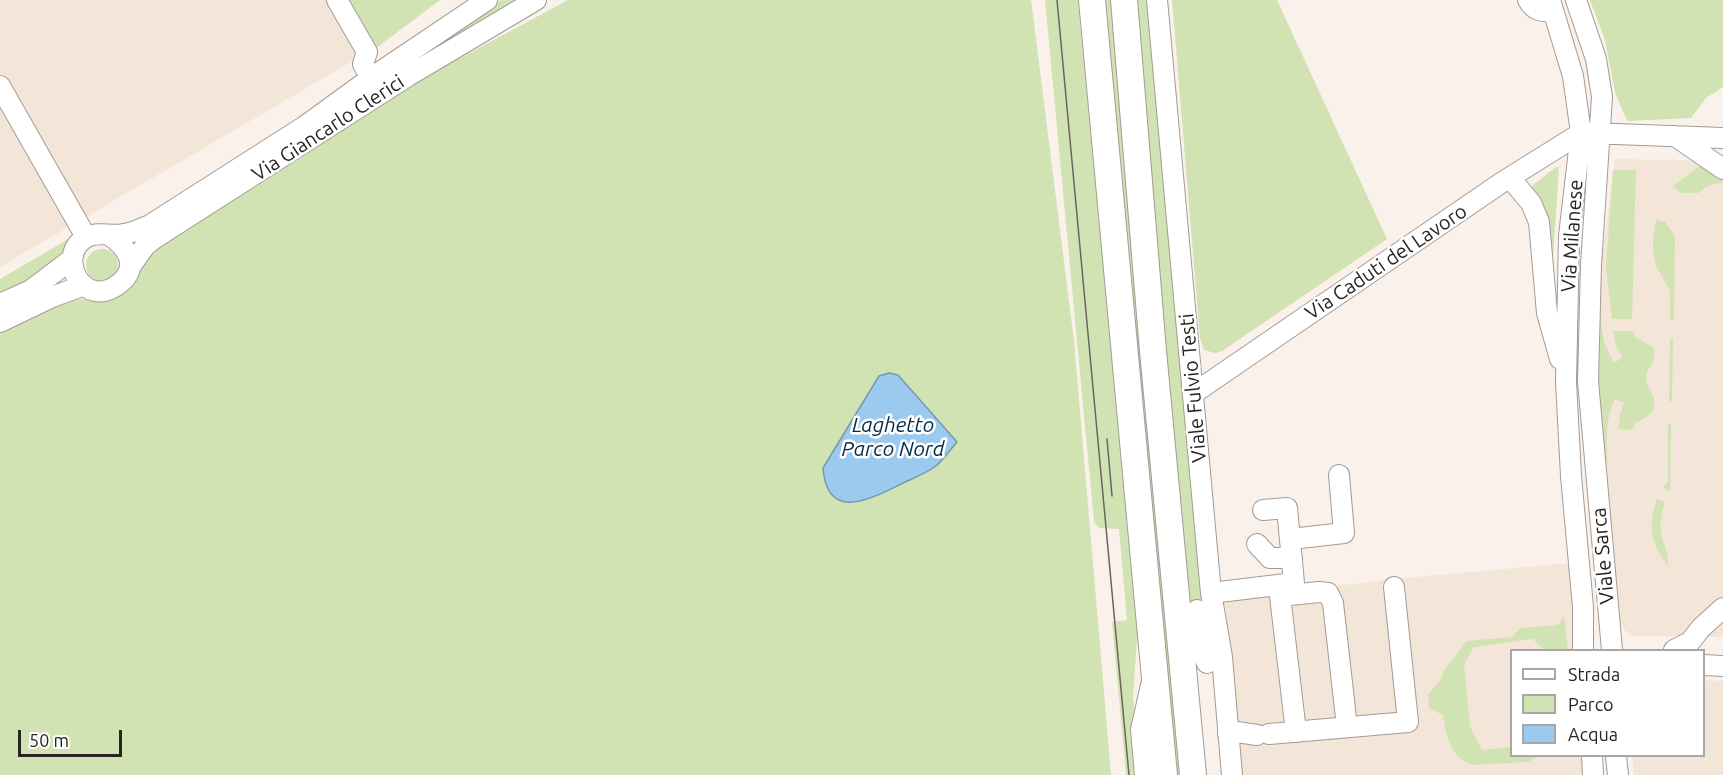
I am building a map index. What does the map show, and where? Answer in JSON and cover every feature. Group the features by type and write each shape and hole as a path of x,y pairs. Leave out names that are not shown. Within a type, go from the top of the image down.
{"main road":[{"path":"1092,0 1164,775"},
{"name":"Viale Fulvio Testi","path":"1124,0 1153,351 1193,775"}],"street":[{"path":"337,0 367,52 363,64 371,78"},
{"name":"Via Giancarlo Clerici","path":"130,267 145,246 155,238 408,76 536,0"},
{"name":"Viale Fulvio Testi","path":"1157,0 1211,593 1208,635 1222,657 1232,775"},
{"path":"1528,0 1541,12 1552,5"},
{"name":"Via Milanese","path":"1576,0 1596,59 1602,97 1591,265 1588,357 1594,462"},
{"name":"Via Giancarlo Clerici","path":"109,235 124,234 150,225 305,126 483,2"},
{"name":"Via Milanese","path":"1552,5 1572,76 1581,133 1569,236 1566,382 1570,476"},
{"path":"0,86 86,237"},
{"path":"1581,133 1723,138"},
{"name":"Via Caduti del Lavoro","path":"1194,393 1510,178 1581,133"},
{"path":"1675,136 1723,169"},
{"path":"1510,178 1531,203 1539,222 1547,313 1566,382"},
{"path":"96,234 109,235 121,243 128,254 130,267 126,278 118,286 105,291 93,291 82,286 72,260 77,246 86,237 96,234"},
{"path":"0,304 31,290 72,260"},
{"path":"0,322 52,297 82,286"},
{"name":"Viale Sarca","path":"1594,462 1612,649"},
{"path":"1257,544 1269,558 1292,548 1344,533 1339,475"},
{"name":"Viale Sarca","path":"1570,476 1583,607 1583,649"},
{"path":"1211,593 1294,584 1287,508 1263,510"},
{"path":"1228,734 1237,732 1263,735 1408,722 1394,587"},
{"path":"1296,732 1280,596 1319,592 1328,593 1333,603 1347,727"},
{"path":"1583,607 1594,643 1600,649"},
{"path":"1678,649 1690,642 1701,628 1723,608"},
{"path":"1197,610 1208,635 1202,654 1208,663"},
{"path":"1680,649 1701,644 1723,627"},
{"path":"1705,665 1723,666"},
{"path":"1145,775 1141,730 1154,673"},
{"path":"1592,757 1593,775"},
{"path":"1616,757 1618,775"}],"shaded area":[{"path":"0,0 330,0 363,55 0,267"},
{"path":"1615,159 1723,161 1723,637 1634,636 1624,630 1619,618 1594,384 1597,294"},
{"path":"1570,563 1579,649 1510,649 1510,757 1590,757 1592,775 1242,775 1223,599 1405,578"},
{"path":"1705,680 1723,681 1723,775 1634,775 1632,757 1705,757"}],"green space":[{"path":"330,0 440,0 375,49"},
{"path":"501,0 519,0 134,250 130,240 318,124"},
{"path":"568,0 1031,0 1074,341 1111,775 0,775 0,328 65,300 100,300 120,295 135,279 158,243 382,100"},
{"path":"1045,0 1078,0 1138,625 1133,697 1141,775 1126,775 1112,622 1127,620 1119,529 1099,528 1094,522"},
{"path":"1101,0 1112,0 1184,775 1175,775"},
{"path":"1135,0 1151,0 1207,603 1188,604"},
{"path":"1172,0 1277,0 1387,239 1222,351 1215,353 1204,350 1200,338"},
{"path":"1590,0 1723,0 1723,87 1706,98 1691,118 1627,121 1615,92 1605,40"},
{"path":"1706,165 1723,175 1723,182 1707,186 1698,193 1681,193 1673,186 1698,167"},
{"path":"1559,167 1551,289 1528,189"},
{"path":"1613,170 1636,170 1632,319 1612,319 1606,268"},
{"path":"1656,220 1665,222 1675,236 1674,320 1670,320 1670,291 1656,266 1653,251"},
{"path":"72,237 63,258 54,267 0,298 0,279"},
{"path":"102,249 113,254 118,265 113,276 102,281 91,276 86,265 91,254"},
{"path":"1597,300 1604,342 1614,363 1622,358 1613,331 1634,331 1635,337 1653,347 1654,353 1646,378 1654,397 1654,407 1649,415 1635,423 1632,430 1618,429 1624,403 1615,399 1608,421 1607,462 1602,462 1596,384"},
{"path":"1670,339 1673,339 1672,401 1669,401"},
{"path":"1668,424 1671,424 1670,492 1663,487 1668,482"},
{"path":"1657,499 1665,502 1661,528 1668,555 1668,566 1657,549 1652,534 1652,518"},
{"path":"1564,616 1568,649 1543,649 1533,639 1474,647 1464,665 1470,727 1482,750 1510,747 1510,757 1537,757 1528,762 1472,765 1465,761 1450,745 1443,715 1429,708 1428,695 1440,680 1445,669 1467,641 1512,637 1520,628 1558,625"}],"water":[{"name":"Laghetto Parco Nord","path":"889,373 898,375 957,442 932,469 865,500 842,501 833,496 826,485 823,468 879,376"}],"tram line":[{"path":"1057,0 1129,775"},
{"path":"1107,439 1112,496"}]}
